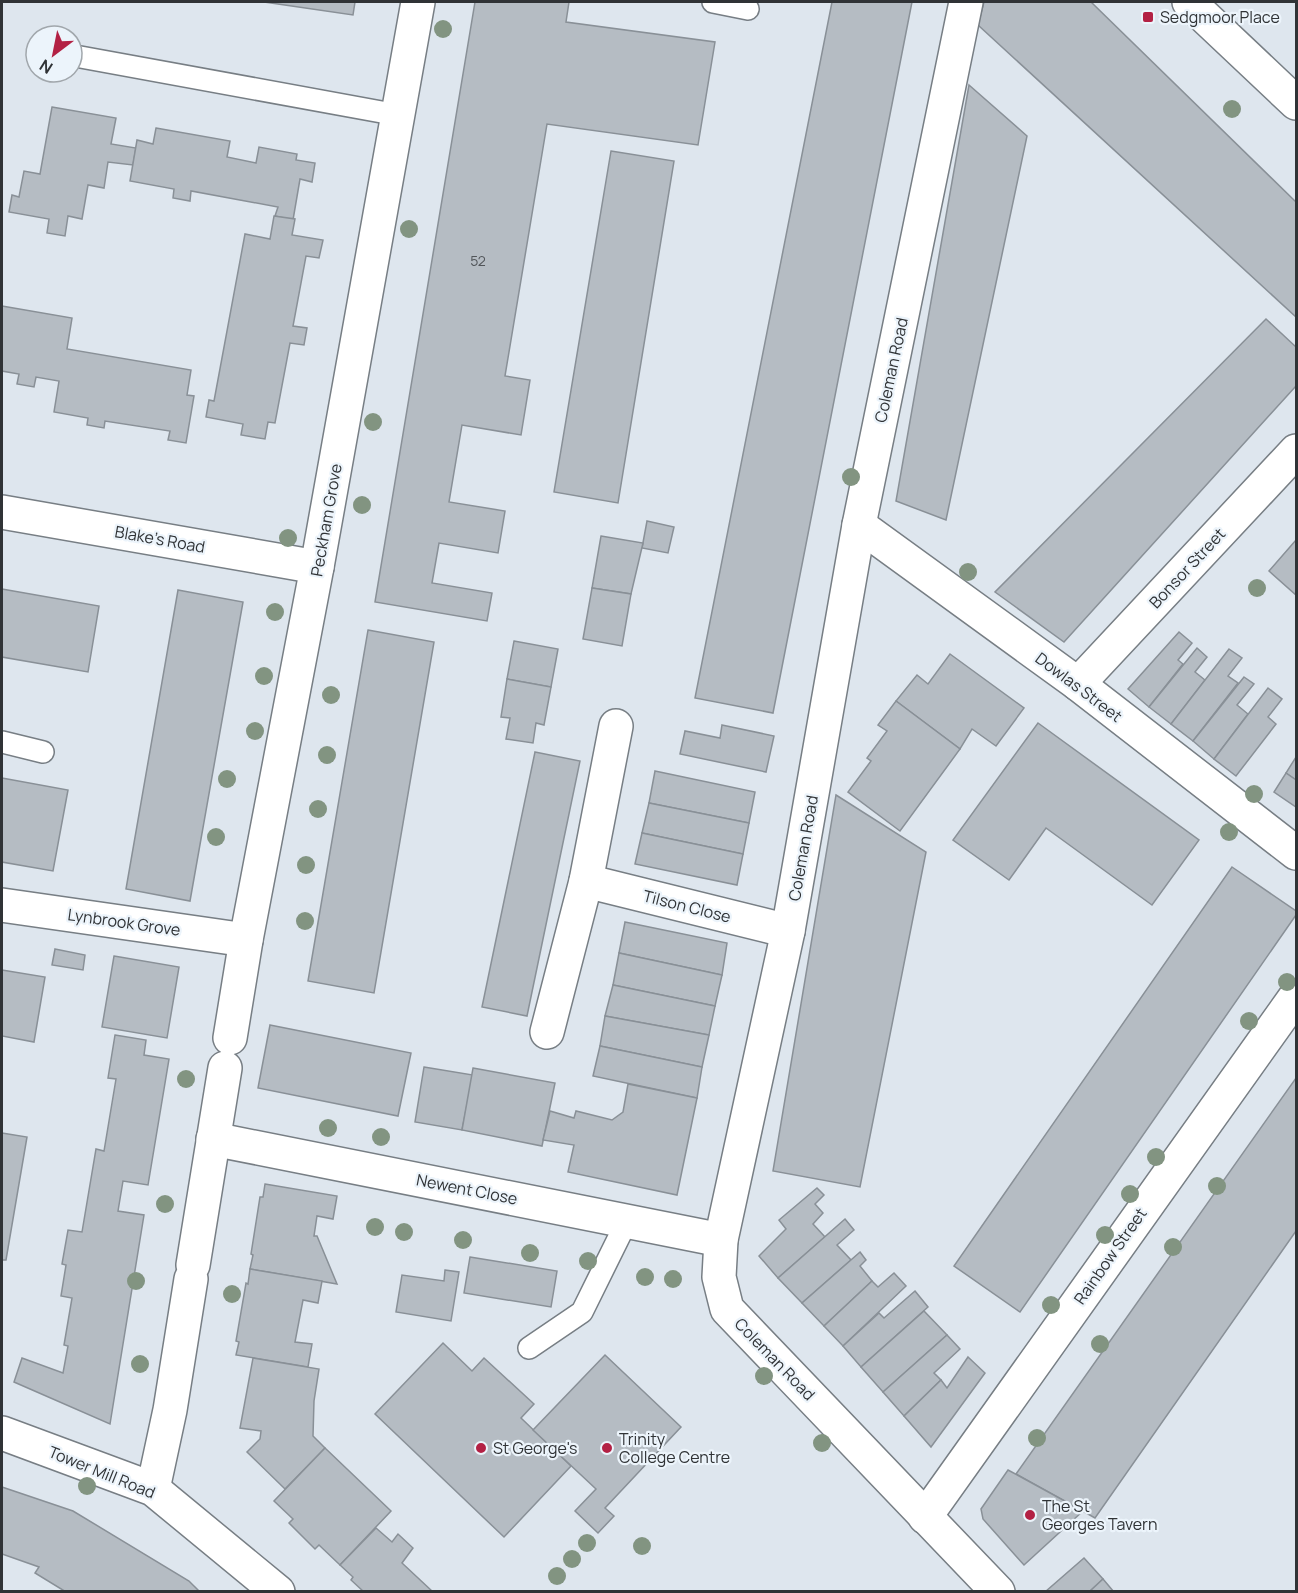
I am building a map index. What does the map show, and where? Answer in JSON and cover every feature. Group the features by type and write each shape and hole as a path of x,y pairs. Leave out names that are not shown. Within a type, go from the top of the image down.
{"street":[{"name":"Peckham Grove","path":"213,1139 246,940 318,567 418,2"},
{"name":"Coleman Road","path":"966,2 859,525 788,931 721,1240 718,1277 727,1309 998,1592"},
{"path":"1189,2 1296,103"},
{"name":"Bonsor Street","path":"1078,684 1296,451"},
{"name":"Blake's Road","path":"2,512 318,567"},
{"name":"Dowlas Street","path":"859,525 1078,684 1296,853"},
{"path":"547,1032 586,881 616,726"},
{"name":"Tilson Close","path":"586,881 788,931"},
{"name":"Lynbrook Grove","path":"2,905 246,940"},
{"name":"Rainbow Street","path":"925,1517 1296,996"},
{"path":"153,1489 170,1410 213,1139"},
{"name":"Newent Close","path":"213,1139 721,1240"},
{"name":"Tower Mill Road","path":"2,1433 153,1489 278,1592"}],"lane":[{"path":"713,2 748,9"},
{"path":"84,58 398,115"},
{"path":"2,742 43,752"},
{"path":"529,1348 582,1312 627,1221"}],"building":[{"path":"264,2 355,2 353,15"},
{"path":"475,2 569,2 566,22 715,42 698,145 547,124 505,376 530,380 521,435 462,425 449,502 505,511 498,553 439,543 432,583 492,593 487,621 375,602"},
{"path":"832,2 912,2 773,713 695,698"},
{"path":"984,2 1091,2 1296,202 1296,317 978,25"},
{"path":"969,85 1027,136 946,520 896,501"},
{"path":"52,107 116,118 111,144 136,148 133,165 108,162 104,188 88,185 82,219 68,216 65,236 47,233 49,219 9,212 12,195 19,197 24,171 40,174"},
{"path":"156,128 230,141 227,157 256,163 259,147 297,154 296,160 315,163 312,182 300,179 293,220 275,216 278,207 191,191 190,201 173,198 174,189 130,181 137,140 153,144"},
{"path":"611,151 674,161 618,503 554,492"},
{"path":"274,216 295,219 292,235 323,240 319,258 306,256 293,326 307,328 304,345 290,343 275,423 268,422 265,439 241,435 243,424 206,417 209,400 214,401 245,234 270,239"},
{"path":"2,306 72,318 67,349 191,370 187,395 194,396 186,443 168,440 170,431 105,421 104,428 87,425 88,418 54,412 59,381 36,377 34,387 17,384 19,374 2,371"},
{"path":"1266,319 1296,347 1296,386 1064,642 995,592"},
{"path":"647,521 674,527 668,553 642,548"},
{"path":"601,536 643,543 631,594 592,588"},
{"path":"1296,540 1296,595 1269,571"},
{"path":"592,588 631,594 622,646 583,639"},
{"path":"2,589 99,606 88,672 2,657"},
{"path":"178,590 243,602 190,901 126,889"},
{"path":"368,630 434,642 374,993 308,981"},
{"path":"1179,632 1192,643 1178,660 1183,664 1149,707 1128,689"},
{"path":"514,641 558,649 551,687 507,679"},
{"path":"1197,648 1207,657 1195,672 1205,680 1171,724 1149,707"},
{"path":"1229,649 1242,658 1228,676 1238,683 1193,741 1171,724"},
{"path":"950,654 1024,708 996,746 972,729 960,749 896,701 917,675 928,684"},
{"path":"1244,677 1254,684 1237,705 1248,714 1214,759 1193,741"},
{"path":"507,679 551,687 544,725 536,723 533,743 506,739 510,718 501,717"},
{"path":"1268,688 1282,699 1268,717 1276,724 1236,776 1214,759"},
{"path":"896,701 960,749 900,831 848,792 871,761 867,758 887,731 878,725"},
{"path":"1038,723 1199,840 1152,905 1046,828 1009,880 953,840"},
{"path":"722,725 774,736 766,772 680,754 685,731 720,738"},
{"path":"535,752 580,761 527,1016 482,1007"},
{"path":"1296,757 1296,780 1286,773"},
{"path":"655,771 755,792 749,823 649,803"},
{"path":"1286,773 1296,780 1296,807 1274,792"},
{"path":"2,778 68,790 53,871 2,862"},
{"path":"836,795 926,852 860,1187 773,1171"},
{"path":"649,803 749,823 743,854 642,833"},
{"path":"642,833 743,854 737,885 635,864"},
{"path":"1232,867 1296,911 1296,915 1020,1312 954,1266"},
{"path":"625,922 727,943 722,975 619,953"},
{"path":"55,949 85,955 83,970 52,965"},
{"path":"619,953 722,975 715,1006 613,985"},
{"path":"114,956 179,967 167,1038 102,1027"},
{"path":"2,970 45,977 34,1042 2,1036"},
{"path":"613,985 715,1006 709,1035 605,1016"},
{"path":"605,1016 709,1035 702,1067 600,1046"},
{"path":"270,1025 411,1053 398,1116 258,1088"},
{"path":"115,1035 146,1040 144,1055 169,1059 148,1185 123,1181 118,1211 144,1215 110,1424 14,1382 22,1358 63,1373 68,1346 64,1345 72,1298 61,1296 66,1265 62,1264 68,1230 82,1232 96,1149 104,1151 116,1079 108,1078"},
{"path":"600,1046 702,1067 697,1098 593,1076"},
{"path":"424,1067 473,1075 462,1130 415,1122"},
{"path":"473,1068 555,1083 542,1146 462,1130"},
{"path":"1296,1078 1296,1231 1095,1518 1016,1474"},
{"path":"628,1084 697,1098 677,1195 568,1172 574,1145 543,1140 550,1111 574,1118 576,1111 612,1120 623,1112"},
{"path":"2,1133 27,1137 6,1260 2,1260"},
{"path":"265,1184 337,1196 333,1219 317,1216 314,1236 317,1236 337,1284 250,1269 260,1197 263,1197"},
{"path":"817,1188 824,1195 815,1204 823,1213 813,1224 825,1237 778,1278 759,1256 786,1229 779,1220"},
{"path":"845,1219 854,1230 837,1245 851,1260 802,1303 778,1278"},
{"path":"860,1252 866,1260 860,1266 872,1281 824,1326 802,1303"},
{"path":"470,1257 557,1271 551,1307 464,1293"},
{"path":"250,1269 322,1281 318,1303 303,1300 295,1342 312,1344 308,1367 236,1355 239,1342 236,1341"},
{"path":"445,1270 459,1272 451,1321 396,1312 402,1275 444,1281"},
{"path":"894,1273 906,1286 843,1346 824,1326 872,1281 878,1287"},
{"path":"915,1291 928,1307 861,1367 843,1346 879,1313 884,1318"},
{"path":"924,1311 947,1335 883,1392 861,1367"},
{"path":"947,1335 960,1349 934,1373 941,1380 904,1416 883,1392"},
{"name":"St George's","path":"443,1343 472,1371 484,1358 534,1404 521,1418 571,1466 504,1537 375,1414"},
{"name":"Trinity College Centre","path":"605,1355 681,1427 605,1508 614,1516 598,1533 575,1511 596,1489 533,1430"},
{"path":"968,1357 985,1373 931,1447 904,1416 941,1380 947,1388"},
{"path":"253,1358 319,1369 314,1401 313,1436 325,1448 285,1489 247,1452 260,1439 261,1431 240,1428"},
{"path":"325,1448 391,1511 340,1565 319,1545 315,1549 289,1523 293,1519 274,1501"},
{"name":"The St Georges Tavern","path":"1008,1470 1083,1511 1024,1565 983,1519 981,1509"},
{"path":"2,1487 73,1511 189,1581 200,1592 66,1592 35,1573 39,1567 2,1554"},
{"path":"376,1528 392,1542 398,1534 413,1548 402,1563 433,1592 364,1592 351,1580 353,1577 340,1565"},
{"path":"1084,1558 1103,1579 1089,1592 1045,1592"},
{"path":"1103,1579 1114,1592 1089,1592"}],"place":[{"name":"Sedgmoor Place","path":"1148,17"},
{"name":"St George's","path":"481,1448"},
{"name":"Trinity College Centre","path":"607,1448"},
{"name":"The St Georges Tavern","path":"1030,1515"}]}
